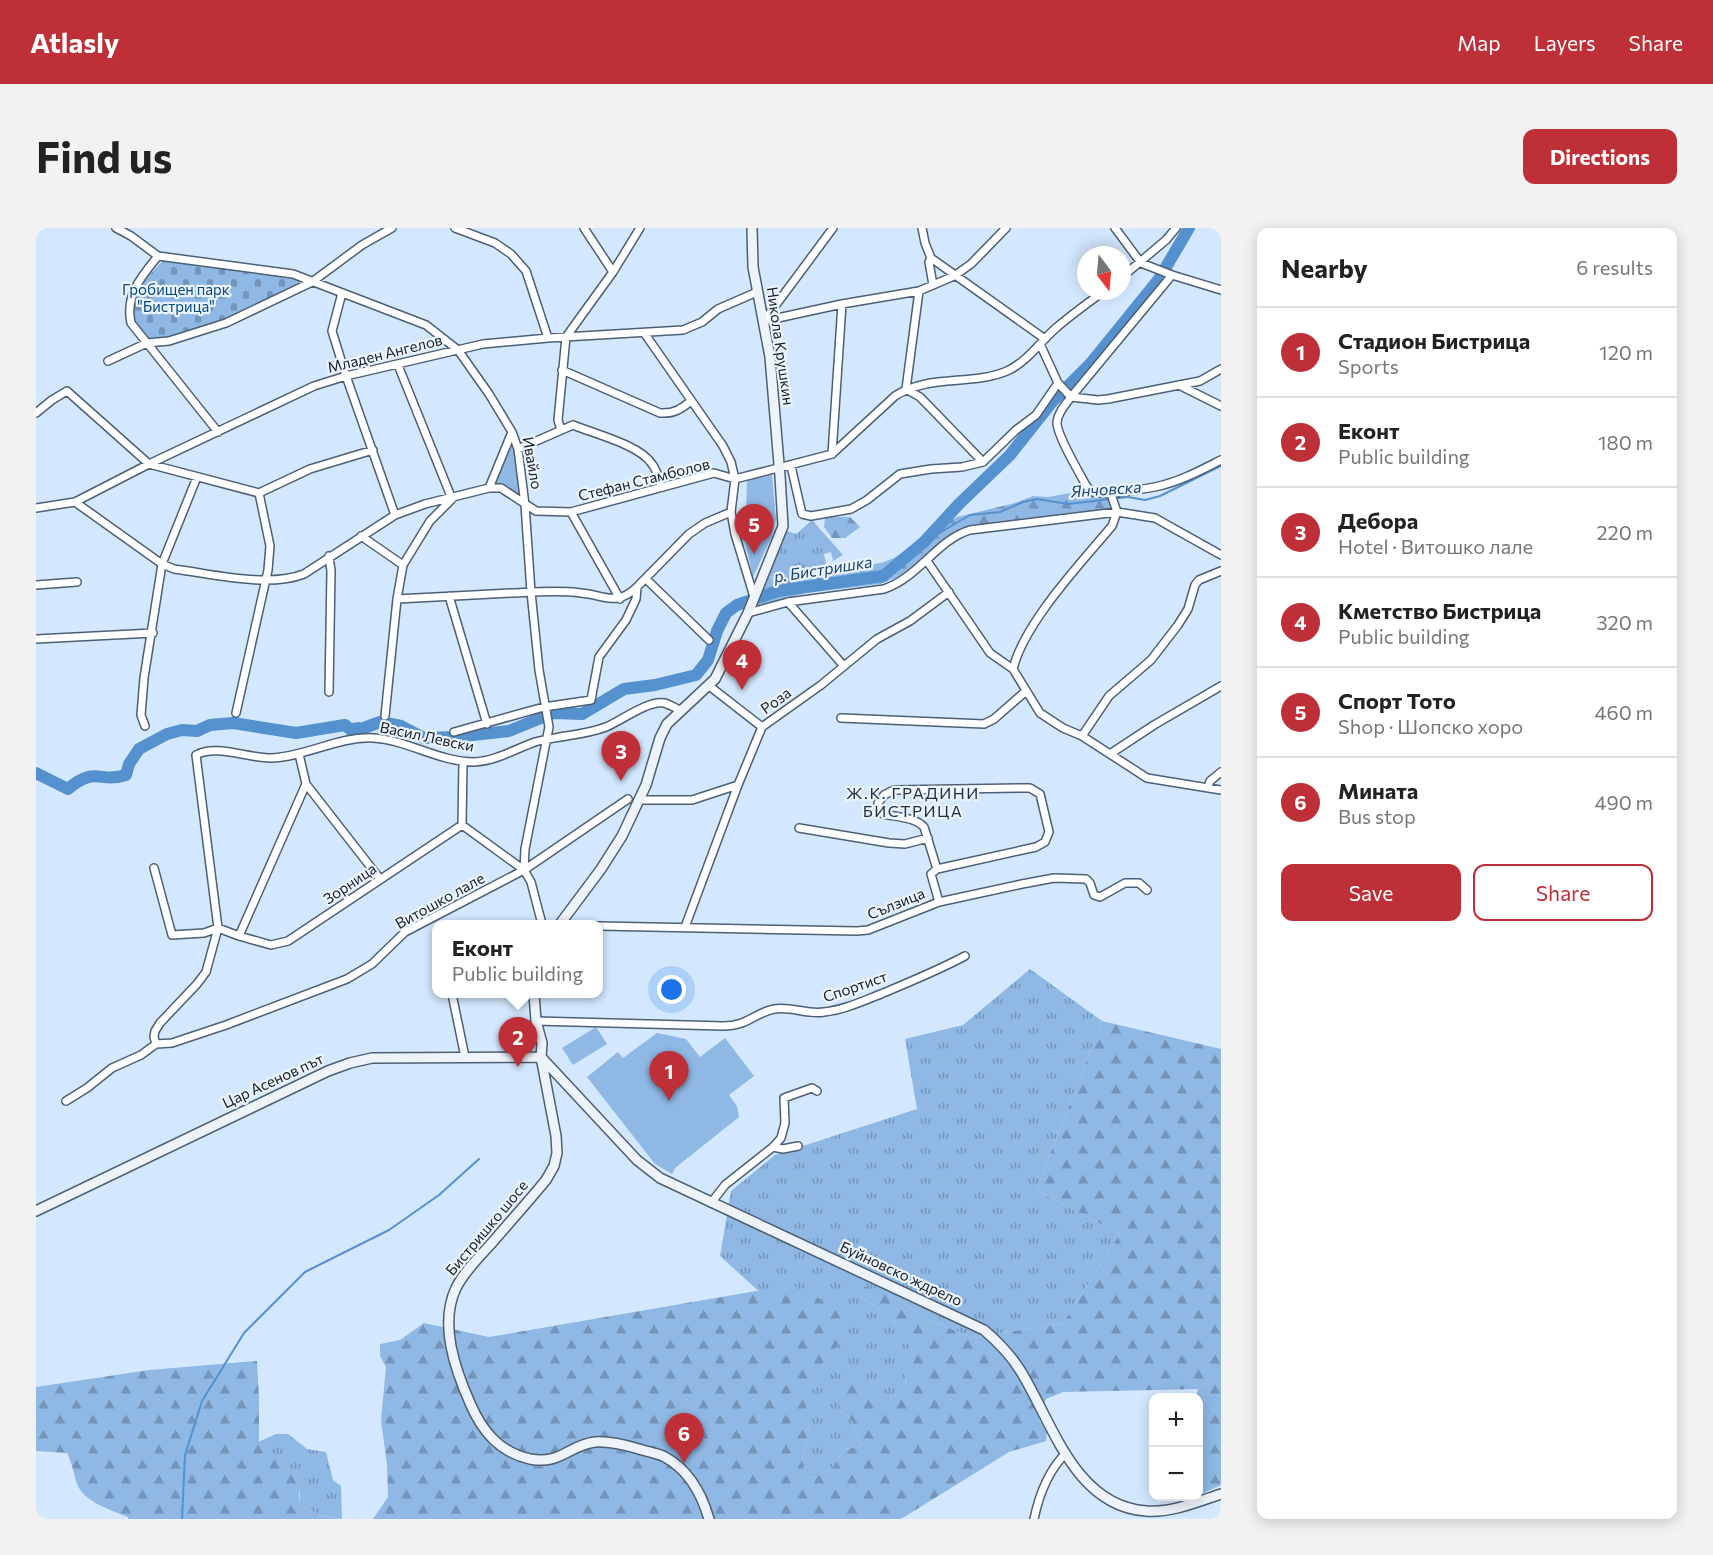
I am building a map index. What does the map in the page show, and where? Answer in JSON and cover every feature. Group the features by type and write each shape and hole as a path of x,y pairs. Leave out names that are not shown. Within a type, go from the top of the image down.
{"street":[{"name":"Ивайло","path":"116,228 158,256 293,274 426,325 458,350 489,394 512,432 518,449 525,505 531,592 544,707 549,727 526,840 524,870 531,882 541,920"},
{"path":"108,362 147,343 169,341 226,323 312,282 362,245 392,228"},
{"path":"454,228 495,243 511,254 526,271 548,338"},
{"path":"584,228 613,272"},
{"path":"561,430 558,420 566,337 613,272 640,228"},
{"name":"Никола Крушкин","path":"749,611 783,526 770,357 757,292 752,252 752,228"},
{"path":"764,321 833,228"},
{"path":"922,228 931,258 1043,342 1060,386 1071,397 1098,400 1179,385 1200,381 1221,369"},
{"path":"764,321 842,304 919,291 954,276 971,264 1006,228"},
{"path":"1115,228 1141,262 1221,290"},
{"path":"1131,270 1166,240 1176,228"},
{"path":"158,256 140,278 128,309 131,323 218,432"},
{"path":"931,258 929,262 933,285"},
{"path":"1170,274 1071,397 1060,412 1057,423 1087,487 1093,492 1112,495 1129,489 1157,487 1183,479 1221,460"},
{"path":"919,291 906,389 920,397 983,462"},
{"name":"Младен Ангелов","path":"36,508 75,502 148,464 314,386 346,376 483,344 683,330 702,322 718,309 757,292"},
{"path":"342,293 332,331 395,515"},
{"name":"Стефан Стамболов","path":"489,488 501,488 536,511 571,512 714,473 735,479 832,454 895,396 906,389 923,384 995,375 1010,370 1065,320 1092,300"},
{"path":"832,454 842,304"},
{"path":"645,333 723,446 735,479 731,512 735,534 754,597"},
{"path":"398,365 452,499"},
{"path":"562,370 660,413 670,414 680,410 691,401"},
{"path":"1179,385 1221,406"},
{"path":"791,465 802,514 811,516 851,509 867,500 900,474 962,467 983,462 1036,414 1060,386"},
{"path":"36,413 67,391 148,464 259,493 310,469 373,450"},
{"path":"518,449 573,425 636,450 653,465 662,486"},
{"path":"75,502 162,564 174,569 265,581 289,580 304,573 395,515 424,504 452,499 489,488 512,432"},
{"path":"145,726 141,715 144,678 153,633 162,564 197,477"},
{"path":"236,712 265,581 270,546 259,493"},
{"path":"1013,669 1016,657 1048,603 1112,526 1117,510 1112,495"},
{"path":"385,716 397,599 403,565 430,521 452,499"},
{"path":"563,920 622,836 640,800 660,738 667,724 708,686 722,666 749,611 788,602 884,589 901,582 959,533 1117,510 1155,518 1221,555"},
{"path":"571,512 620,599"},
{"path":"397,599 531,592 582,593 620,599 628,596 689,534 705,523 731,512"},
{"path":"361,536 403,565"},
{"path":"329,556 331,571 329,692"},
{"path":"927,561 990,653 1013,669 1040,713 1063,728 1082,736 1147,778 1221,790"},
{"path":"1082,736 1109,696 1145,665 1178,626 1188,609 1195,585 1199,580 1221,571"},
{"path":"646,579 710,640"},
{"path":"36,585 77,582"},
{"name":"Васил Левски","path":"454,732 544,707 591,700 599,657 626,620 636,599 637,587"},
{"name":"Роза","path":"685,927 738,785 762,728 821,685 877,639 910,621 949,592"},
{"path":"449,596 487,724"},
{"path":"788,602 843,665"},
{"path":"36,639 153,633"},
{"path":"708,686 762,728"},
{"path":"1110,754 1221,686"},
{"path":"841,718 984,724 994,719 1026,691"},
{"name":"Васил Левски","path":"218,928 196,755 203,751 218,750 254,758 274,758 372,738 395,742 428,754 463,762 478,762 546,739 589,733 607,727 649,705 662,703 680,711"},
{"path":"299,754 306,784 380,879"},
{"path":"463,762 462,825 524,870"},
{"path":"1208,787 1210,781 1221,772"},
{"path":"239,936 306,784"},
{"path":"640,800 692,800 738,785"},
{"path":"937,869 924,827 920,823 883,814 879,810 878,803 884,795 894,790 1030,788 1040,795 1049,832 1045,842 1036,847 937,869 931,874 939,902"},
{"name":"Витошко лале","path":"66,1101 87,1089 112,1068 141,1055 156,1044 172,1042 226,1025 347,979 372,964 405,933 524,870 628,799"},
{"name":"Зорница","path":"218,928 271,945 288,941 462,825"},
{"path":"798,828 889,843 905,844 928,838"},
{"path":"154,868 172,935 204,933 218,928"},
{"name":"Сълзица","path":"603,926 868,930 939,902 1054,878 1086,879 1096,896 1103,896 1125,884 1140,883 1147,891"},
{"path":"156,1044 155,1031 160,1023 206,972 218,928"},
{"name":"Спортист","path":"536,1021 735,1026 775,1009 823,1013 852,1005 937,971 964,956"},
{"path":"453,998 465,1057"},
{"path":"534,998 536,1021 542,1042 541,1058"},
{"name":"Цар Асенов път","path":"36,1211 262,1102 350,1063 372,1058 541,1058"},
{"name":"Буйновско ждрело","path":"541,1058 637,1160 660,1178 984,1330 1004,1347 1020,1370 1066,1454 1082,1478 1101,1494 1124,1506 1145,1511 1166,1510 1221,1494"},
{"name":"Бистришко шосе","path":"541,1058 556,1136 554,1166 546,1180 470,1268 456,1289 450,1312 449,1330 461,1382 471,1407 488,1436 505,1450 529,1459 547,1461 594,1442 611,1443 665,1457 679,1467 697,1488 709,1519"},
{"path":"711,1203 725,1185 782,1138 784,1098 812,1088 817,1090"},
{"path":"773,1147 783,1149 798,1146"},
{"path":"1034,1519 1038,1499 1055,1464 1066,1454"}],"green space":[{"name":"Гробищен парк \"Бистрица\"","path":"164,260 296,278 301,284 207,327 188,333 148,339 136,323 133,306 145,281"},
{"path":"512,432 525,505 501,488 489,488"},
{"path":"772,475 776,519 772,536 753,577 745,542 747,480"},
{"path":"1087,490 1092,495 1108,497 1113,511 958,530 905,574 880,584 805,593 754,608 767,576 777,579 881,563 894,558 957,517 1015,503 1033,496 1048,497"},
{"path":"825,517 850,517 860,527 845,538 832,538 824,527"},
{"path":"812,520 843,555 833,561 831,552 824,554 826,564 798,576 775,578 767,576 787,531 796,534"},
{"path":"1030,969 1102,1021 1036,1190 1120,1234 1063,1323 973,1338 930,1320 886,1293 860,1296 878,1308 899,1328 916,1357 906,1375 905,1386 894,1397 867,1393 862,1384 838,1407 852,1421 861,1447 844,1449 833,1467 815,1478 805,1475 802,1458 809,1431 804,1400 824,1362 844,1339 764,1296 720,1256 731,1191 775,1155 917,1109 905,1039 963,1025"},
{"path":"1102,1021 1221,1049 1221,1485 1203,1493 1203,1393 1197,1393 1198,1389 1063,1392 1046,1399 1039,1419 1047,1431 1046,1441 1009,1452 901,1519 373,1519 388,1497 387,1465 381,1420 386,1367 380,1356 380,1344 400,1340 424,1323 489,1337 762,1290 765,1296 792,1285 840,1309 844,1339 824,1362 805,1400 809,1431 802,1458 805,1475 815,1478 833,1467 844,1449 861,1447 852,1421 838,1407 841,1391 853,1380 862,1384 867,1392 894,1397 905,1386 906,1375 915,1357 899,1328 878,1308 860,1296 849,1282 886,1293 930,1320 973,1338 1063,1323 1120,1234 1036,1190"},
{"path":"596,1027 607,1044 573,1065 562,1048"},
{"path":"657,1033 686,1039 700,1057 725,1038 754,1076 729,1095 737,1106 739,1117 675,1168 672,1174 655,1164 587,1077 618,1052 623,1058"},
{"path":"257,1361 259,1442 290,1467 297,1482 300,1506 322,1516 340,1519 128,1519 86,1496 77,1484 67,1453 36,1451 36,1387 149,1370"},
{"path":"276,1434 288,1434 307,1449 326,1452 333,1480 341,1486 342,1519 322,1516 300,1506 300,1493 258,1442"}],"waterway":[{"name":"р. Бистришка","path":"36,773 68,789 77,782 92,776 110,778 126,775 129,764 139,749 167,734 182,730 197,731 210,725 233,723 296,733 345,725 353,732 380,722 401,726 424,738 509,731 553,713 582,714 624,689 655,685 696,675 708,660 717,631 726,613 737,605 778,591 883,576 924,542 959,504 1010,455 1052,402 1091,363 1159,279 1189,228"},
{"name":"Янчовска","path":"924,542 970,515 1000,512 1023,502 1037,499 1068,504 1128,497 1145,500 1160,496 1221,466"},
{"path":"553,713 604,700"},
{"path":"345,725 359,723 366,728"},
{"path":"182,1519 185,1455 202,1401 244,1333 305,1272 389,1230 439,1195 479,1159"}],"place":[{"name":"Спорт Тото","path":"754,554"},
{"name":"Кметство Бистрица","path":"742,690"},
{"name":"Дебора","path":"621,781"},
{"name":"Еконт","path":"518,1067"},
{"name":"Стадион Бистрица","path":"669,1101"},
{"name":"Мината","path":"684,1463"}],"district":[{"name":"Ж.К. ГРАДИНИ БИСТРИЦА","path":"913,802"}]}
